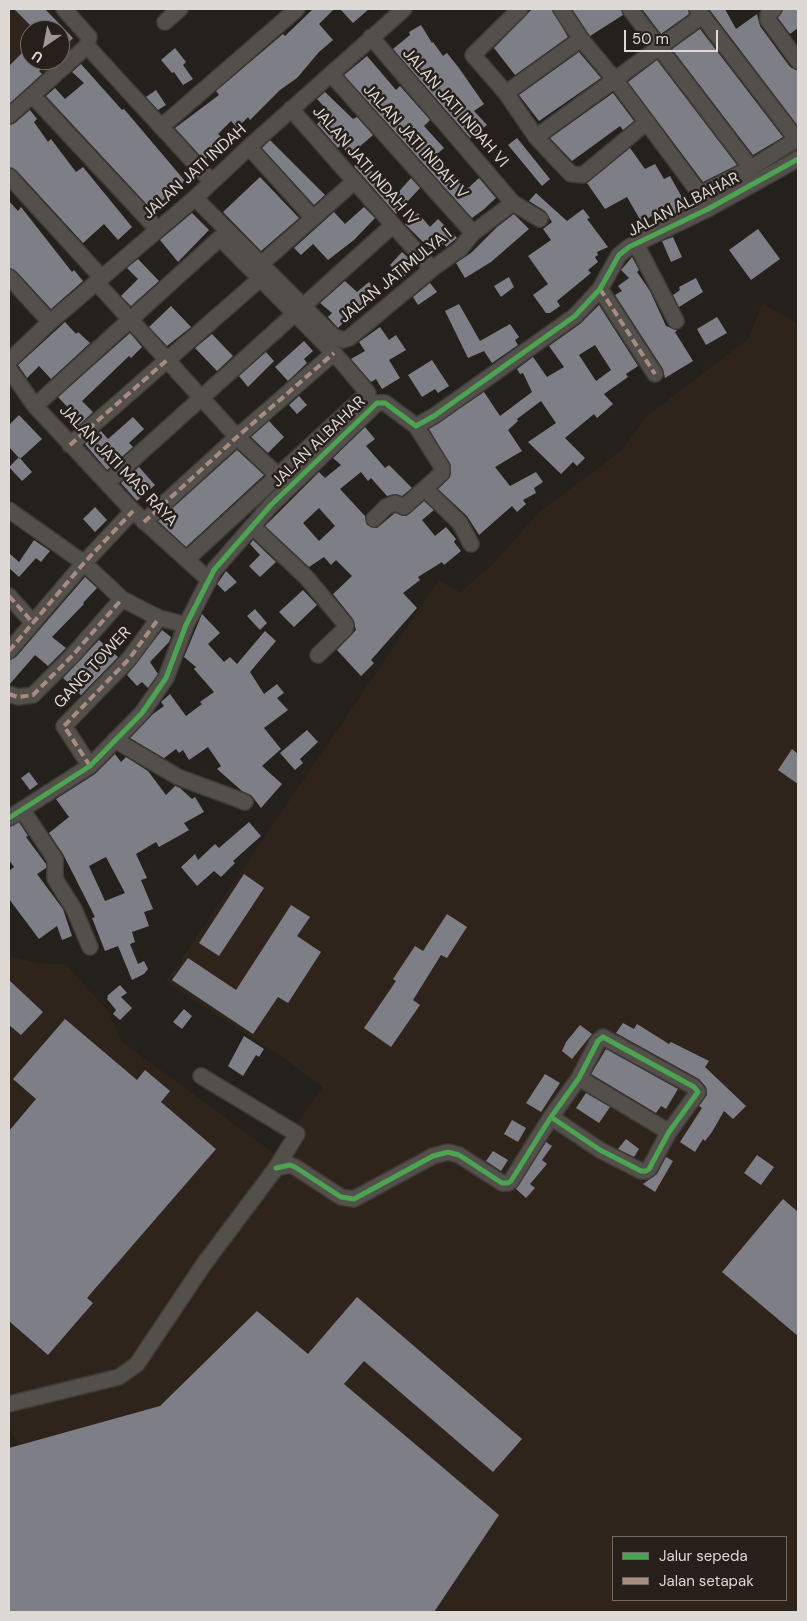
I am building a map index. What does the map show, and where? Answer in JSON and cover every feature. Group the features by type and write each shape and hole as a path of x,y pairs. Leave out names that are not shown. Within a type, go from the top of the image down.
{"street":[{"path":"9,116 87,46 89,37 64,9"},
{"path":"165,22 180,9"},
{"path":"161,127 297,9"},
{"name":"JALAN JATI INDAH","path":"9,361 50,322 195,198 291,108 404,9"},
{"path":"521,9 473,53 473,56 506,94 536,138 571,174 579,176 647,122"},
{"path":"561,9 700,194 708,209"},
{"path":"630,9 751,168"},
{"path":"774,9 768,15 768,20 798,61"},
{"path":"536,138 616,81 699,12 798,140 751,168 700,194"},
{"name":"JALAN JATI INDAH VI","path":"371,37 513,202 540,220"},
{"path":"506,94 581,38"},
{"path":"87,46 211,181"},
{"name":"JALAN JATI INDAH V","path":"331,74 473,233"},
{"path":"32,95 157,229"},
{"name":"JALAN JATI INDAH IV","path":"291,108 432,269"},
{"path":"249,147 313,218"},
{"name":"JALAN ALBAHAR","path":"9,818 23,811 90,766 142,713 166,678 186,625 214,570 248,529 377,403 385,404 416,426 434,416 575,316 600,289 618,255 636,244 708,209 798,159"},
{"path":"9,176 100,281 131,321 237,437 290,487"},
{"path":"70,445 167,360 261,271 313,218 355,181"},
{"name":"JALAN JATIMULYA I","path":"195,198 299,311 334,336 343,340 364,326 432,269 460,249 473,233 513,202"},
{"path":"107,483 393,225"},
{"path":"35,406 131,321 220,238 261,271"},
{"path":"636,244 676,321"},
{"path":"9,277 50,322"},
{"path":"600,289 655,374"},
{"path":"187,559 368,393 299,311"},
{"path":"144,522 237,437 334,353"},
{"name":"JALAN JATI MAS RAYA","path":"9,369 35,406 70,445 144,522 209,580"},
{"path":"374,519 386,507 395,504 404,507 442,473 443,469 416,426"},
{"path":"425,490 460,523 472,544"},
{"path":"9,510 84,563 122,599 159,618 186,625"},
{"path":"9,652 84,563 133,511"},
{"path":"231,518 248,529 307,578 346,625 345,629 318,655"},
{"path":"9,596 33,623"},
{"path":"9,694 18,697 33,695 72,656 122,599"},
{"name":"GANG TOWER","path":"90,766 64,726 129,659 159,618"},
{"path":"116,740 178,777 245,802"},
{"path":"23,811 55,859 55,880 74,909 90,947"},
{"path":"276,1168 290,1165 341,1197 354,1199 433,1156 448,1152 459,1155 506,1184 511,1181 551,1117 579,1078 598,1041 603,1037 697,1090 697,1096 669,1132 649,1169 641,1170 600,1150 551,1117"},
{"path":"9,1404 119,1377 137,1364 204,1264 276,1168 297,1134 201,1076"},
{"path":"579,1078 669,1132"}],"shaded area":[{"path":"9,9 48,9 58,20 20,20 20,70 46,70 9,104"},
{"path":"70,34 77,42 70,48"},
{"path":"762,303 798,324 798,1612 9,1612 9,1448 18,1444 9,1428 9,956 39,963 66,964 109,1013 122,1042 275,1154 323,1087 285,1059 166,982 439,580 460,593 495,562 539,512 622,450 645,418 749,338"}],"building":[{"path":"14,9 45,9 56,20 25,20"},
{"path":"313,9 334,9 319,24 333,40 319,52 297,78 280,90 250,120 248,117 237,128 231,121 218,134 225,140 211,150 213,153 204,160 175,128 219,95 216,91 283,34 285,36"},
{"path":"340,9 369,9 353,23"},
{"path":"532,9 552,9 568,37 515,75 494,48"},
{"path":"572,9 621,9 623,15 590,36"},
{"path":"642,9 688,9 689,14 661,34"},
{"path":"709,9 725,9 736,29 757,14 760,26 790,67 798,71 798,126"},
{"path":"783,9 798,9 798,28 790,34 778,18"},
{"path":"421,25 443,56 447,53 459,68 484,104 474,111 487,125 470,138 393,49 410,35 409,32"},
{"path":"700,29 783,137 753,155 672,49"},
{"path":"175,48 186,62 183,65 193,79 183,85 174,72 172,73 161,60"},
{"path":"579,52 601,78 539,121 519,95"},
{"path":"20,55 20,70 40,70 42,74 9,104 9,66"},
{"path":"367,56 396,90 400,86 430,120 424,126 444,148 436,155 466,190 479,178 496,198 472,218 344,75"},
{"path":"657,60 737,165 703,182 628,82"},
{"path":"81,64 122,110 124,109 185,181 152,210 46,96 55,88 65,99 84,83 72,72"},
{"path":"156,90 166,105 158,110 146,97"},
{"path":"325,92 353,119 357,117 373,135 358,148 361,152 352,159 341,145 338,148 317,124 330,113 317,99"},
{"path":"613,93 634,121 623,130 620,126 572,161 550,138"},
{"path":"30,110 37,119 34,122 48,142 51,139 76,172 83,167 132,227 118,240 104,224 83,243 16,170 9,167 9,125 15,123"},
{"path":"517,138 550,179 542,186 508,145"},
{"path":"270,140 325,195 314,205 262,148"},
{"path":"630,148 645,169 655,164 664,179 670,176 688,208 673,215 665,206 642,223 627,197 605,209 587,183"},
{"path":"362,159 393,198 411,178 420,188 396,214 354,166"},
{"path":"260,177 299,218 261,251 223,212"},
{"path":"536,193 567,221 583,209 590,218 587,219 608,247 597,252 598,255 595,257 598,262 588,270 591,273 557,301 560,306 550,313 546,313 533,295 548,284 528,256 551,240 543,229 552,222 545,211 529,201"},
{"path":"9,201 18,211 21,207 72,272 74,270 83,281 51,309 16,271 9,268"},
{"path":"364,207 375,218 354,240 328,260 313,244 301,255 294,248 334,212 345,224"},
{"path":"192,213 209,230 178,262 160,240"},
{"path":"418,213 430,227 438,219 457,238 446,247 444,243 433,252 405,224"},
{"path":"514,214 529,229 491,262 465,278 456,263 471,253 497,227"},
{"path":"758,229 780,259 751,280 729,250"},
{"path":"673,237 682,257 671,262 662,241"},
{"path":"402,252 416,265 403,278 390,265"},
{"path":"632,257 639,270 637,272 650,291 666,326 677,330 675,332 693,361 665,378 663,369 615,295 622,291 618,286 629,278 621,270"},
{"path":"138,259 159,281 131,306 121,296 138,279 127,268"},
{"path":"509,277 514,287 501,297 494,286"},
{"path":"696,278 703,292 679,307 673,295 680,290 679,287"},
{"path":"345,281 357,292 369,282 376,290 338,328 328,317 332,313 320,303"},
{"path":"430,283 437,292 418,305 413,297"},
{"path":"459,304 480,341 510,324 519,337 515,340 518,345 492,363 484,351 468,358 445,311"},
{"path":"599,305 638,366 626,374 628,377 604,394 613,404 597,418 594,414 565,438 585,458 577,466 573,462 561,474 528,442 556,423 541,401 517,419 518,421 508,430 522,451 495,467 510,486 536,472 543,482 534,488 536,493 523,500 526,504 517,512 512,506 479,535 467,516 438,489 450,477 451,466 429,429 484,392 500,416 532,392 523,373 520,374 517,369 533,357 547,377 564,367 549,346 580,324","holes":["595,345 611,370 596,381 579,355"]},
{"path":"171,306 191,327 167,346 149,327"},
{"path":"717,317 727,333 706,345 697,329"},
{"path":"65,322 76,334 78,332 90,343 51,379 39,366 27,378 18,365"},
{"path":"380,327 389,340 396,335 406,350 389,360 400,378 382,389 376,379 371,382 351,359 365,351 359,342"},
{"path":"130,333 142,347 131,358 129,356 82,401 93,412 76,428 67,418 73,413 58,397"},
{"path":"212,334 233,356 217,371 195,348"},
{"path":"304,341 313,351 304,359 307,363 288,381 275,367"},
{"path":"266,352 274,361 248,387 239,376"},
{"path":"432,360 449,386 438,393 435,389 422,397 408,375"},
{"path":"299,396 307,405 297,414 289,405"},
{"path":"19,415 42,439 20,459 9,447 9,425"},
{"path":"133,417 144,429 129,443 133,447 107,470 85,444 101,431 108,439"},
{"path":"269,421 284,437 268,453 251,437"},
{"path":"365,427 375,439 366,446 385,468 389,465 412,488 402,496 395,494 387,496 371,478 368,481 361,472 340,489 365,516 367,525 377,528 395,513 406,516 424,501 434,510 422,520 435,536 446,527 456,539 454,542 461,551 444,565 442,562 418,577 420,580 403,593 417,608 371,660 374,663 361,676 337,650 356,630 353,619 333,594 352,576 336,560 331,565 324,557 309,567 265,526 319,472 325,478 341,465 333,458","holes":["319,508 335,526 319,541 303,523"]},
{"path":"237,450 264,475 186,547 158,521"},
{"path":"19,457 32,472 22,481 9,467"},
{"path":"139,467 155,485 137,501 121,483"},
{"path":"95,507 107,520 95,532 83,519"},
{"path":"34,540 50,551 41,562 36,558 19,577 9,568 9,553 19,562"},
{"path":"253,540 276,562 260,577 249,566 260,555 250,544"},
{"path":"226,571 237,582 225,592 217,584"},
{"path":"85,577 97,588 52,637 66,648 48,666 35,655 9,685 9,660 16,657"},
{"path":"303,590 317,605 294,627 279,612"},
{"path":"255,609 267,623 260,630 247,616"},
{"path":"202,614 220,633 208,644 224,662 230,657 237,664 265,631 276,641 250,672 264,694 277,684 284,693 277,698 288,710 264,728 281,749 262,766 282,784 261,808 252,796 242,791 217,769 221,766 208,747 189,760 183,750 179,753 176,749 164,758 130,738 153,714 164,706 161,702 170,694 186,716 202,704 200,702 214,692 194,669 196,667 184,657"},
{"path":"162,630 171,637 169,642 150,662 158,674 148,688 142,682 137,686 127,675"},
{"path":"99,640 118,657 81,695 63,678"},
{"path":"307,730 318,742 300,759 303,763 295,770 280,753"},
{"path":"792,749 798,754 798,784 778,770"},
{"path":"115,754 121,762 126,757 148,771 166,795 175,786 180,788 192,799 195,797 204,812 184,823 189,830 159,847 156,842 136,854 147,878 141,880 153,909 144,912 149,926 132,932 135,942 130,944 138,964 144,961 148,969 144,974 132,980 118,946 105,951 92,918 95,917 63,854 49,833 69,817 56,799 95,774","holes":["106,857 125,893 105,901 89,866"]},
{"path":"29,772 38,784 30,790 21,778"},
{"path":"19,822 28,836 26,837 46,864 46,868 37,874 63,909 72,936 62,940 57,926 39,939 9,899 9,871 14,867 9,860 9,827"},
{"path":"249,822 261,836 233,861 235,863 221,877 214,871 197,886 181,867 195,854 198,860 215,844 219,848"},
{"path":"244,874 264,888 219,956 199,943"},
{"path":"291,905 310,917 297,936 321,952 288,1003 278,997 253,1034 172,980 188,958 236,990"},
{"path":"447,914 467,927 447,958 441,955 413,1000 420,1005 391,1047 364,1028 396,981 393,979 415,946 423,951"},
{"path":"9,980 43,1012 21,1035 9,1025"},
{"path":"120,985 127,993 121,997 132,1008 120,1020 113,1014 116,1010 107,999 107,996"},
{"path":"184,1009 192,1016 182,1029 173,1022"},
{"path":"65,1019 137,1080 145,1070 170,1091 161,1102 216,1149 87,1298 93,1303 48,1355 9,1321 9,1131 36,1099 13,1079"},
{"path":"623,1023 634,1029 637,1024 669,1044 671,1042 709,1061 705,1067 746,1106 733,1119 724,1111 712,1132 705,1141 703,1139 695,1152 680,1142 702,1108 699,1106 707,1095 706,1087 699,1079 616,1033"},
{"path":"580,1025 592,1034 572,1059 562,1051 566,1042"},
{"path":"244,1036 264,1049 259,1057 256,1055 243,1076 228,1066"},
{"path":"606,1049 678,1089 666,1109 661,1106 656,1113 591,1074"},
{"path":"545,1074 560,1083 541,1112 526,1103"},
{"path":"586,1093 610,1107 599,1123 576,1108"},
{"path":"512,1120 526,1128 518,1142 504,1134"},
{"path":"626,1139 639,1149 634,1157 618,1149"},
{"path":"546,1142 552,1146 542,1160 547,1164 530,1184 535,1188 526,1198 516,1189"},
{"path":"493,1151 508,1160 501,1171 486,1161"},
{"path":"757,1155 774,1167 761,1185 744,1173"},
{"path":"666,1157 673,1161 655,1192 643,1184 657,1174"},
{"path":"783,1199 798,1212 798,1336 722,1272"},
{"path":"357,1297 522,1439 493,1472 364,1361 344,1384 499,1515 434,1612 9,1612 9,1448 160,1406 257,1311 308,1354"}],"marked path":[{"path":"600,289 655,374"},
{"path":"144,522 237,437 334,353"},
{"path":"70,445 167,360"},
{"path":"9,651 84,563 133,511"},
{"path":"9,596 33,623"},
{"path":"9,694 18,697 33,695 72,656 122,599"},
{"path":"90,766 64,726 129,659 159,618"}],"cycle path":[{"path":"9,818 90,766 142,713 166,678 186,625 214,570 271,505 377,403 385,403 416,426 434,416 575,316 600,289 619,255 629,247 708,209 798,159"},
{"path":"276,1168 290,1165 341,1197 354,1199 433,1156 448,1152 459,1155 502,1183 508,1183 511,1181 551,1117 579,1078 598,1041 603,1037 694,1087 698,1092 669,1132 649,1169 646,1171 641,1171 600,1150 551,1117"}]}
